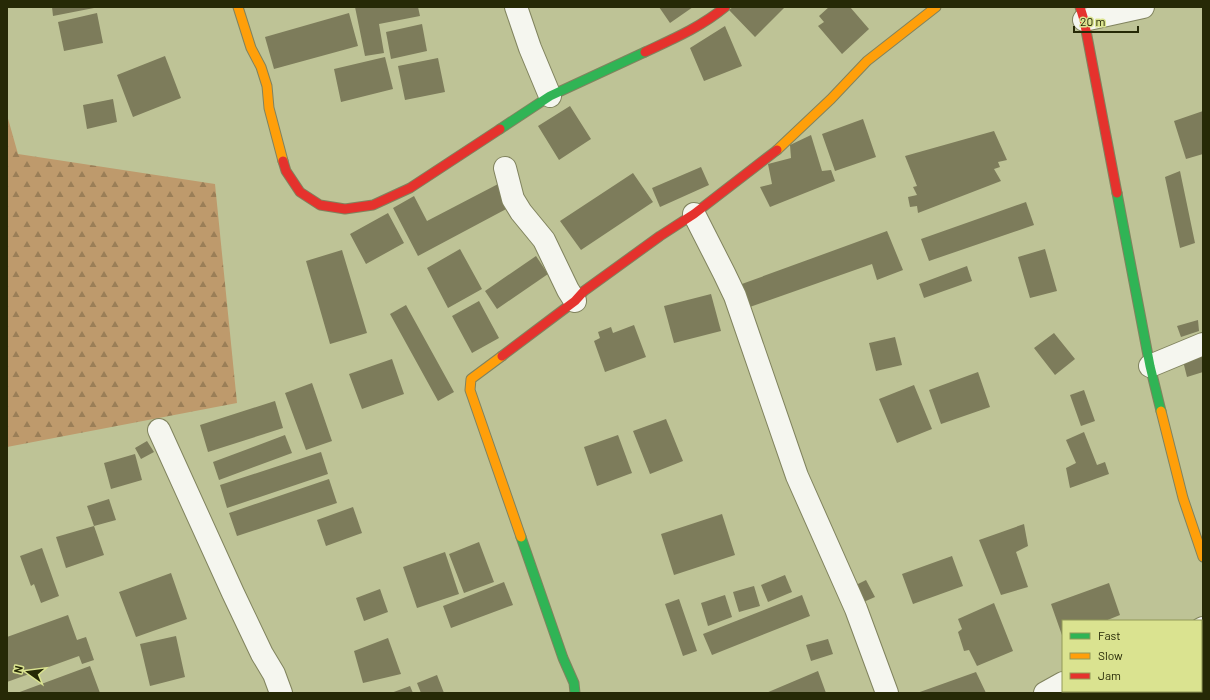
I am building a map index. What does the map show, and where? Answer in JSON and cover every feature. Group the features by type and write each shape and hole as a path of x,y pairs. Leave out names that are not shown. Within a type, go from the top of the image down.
{"street":[{"path":"238,7 267,86 269,108 286,171 300,192 320,205 346,209 373,205 410,188 550,96 693,30 712,18 725,7"},
{"path":"516,7 530,48 550,96"},
{"path":"575,693 574,683 563,658 470,390 471,379 575,301 584,291 660,236 694,214 785,144 867,61 936,7"},
{"path":"1143,7 1082,14 1150,366 1183,498 1203,558"},
{"path":"505,168 513,199 521,212 544,240 568,290 575,301"},
{"path":"694,214 735,296 797,476 856,608 887,693"},
{"path":"1150,366 1203,344"},
{"path":"160,430 249,627 262,654 274,674 281,693"},
{"path":"1045,693 1062,684"}],"green space":[{"path":"7,115 18,154 215,184 237,403 7,447"}],"building":[{"path":"52,7 94,7 94,8 53,16"},
{"path":"355,7 418,7 420,16 379,24 384,53 365,56"},
{"path":"659,7 693,7 670,23"},
{"path":"733,7 785,7 755,37 729,10"},
{"path":"829,7 850,7 869,29 842,54 818,26 824,22 819,16"},
{"path":"97,13 103,43 64,51 58,22"},
{"path":"349,13 358,46 274,69 265,37"},
{"path":"422,24 427,51 391,59 386,32"},
{"path":"725,26 742,66 704,81 690,48"},
{"path":"165,56 181,98 133,117 117,75"},
{"path":"385,57 393,89 341,102 334,69"},
{"path":"438,58 445,92 405,100 398,66"},
{"path":"113,99 117,122 87,129 83,105"},
{"path":"570,106 591,139 559,160 538,126"},
{"path":"1203,111 1203,154 1186,159 1174,121"},
{"path":"863,119 876,157 835,171 822,134"},
{"path":"994,131 1007,160 998,162 1000,167 994,169 1001,181 918,213 917,206 910,207 908,197 917,195 913,187 917,186 905,156"},
{"path":"811,135 822,171 831,170 835,181 770,207 760,187 772,184 768,164 791,158 790,145"},
{"path":"701,167 709,185 660,207 652,188"},
{"path":"1180,171 1195,243 1180,248 1165,177"},
{"path":"633,173 653,202 581,250 560,221"},
{"path":"500,183 512,206 418,256 393,208 414,196 427,221"},
{"path":"1026,202 1034,225 929,261 921,239"},
{"path":"388,213 404,243 366,264 350,234"},
{"path":"887,231 903,270 877,280 872,264 747,308 739,285"},
{"path":"460,249 482,289 448,308 427,268"},
{"path":"1045,249 1057,291 1030,298 1018,257"},
{"path":"342,250 367,333 330,344 306,261"},
{"path":"536,256 548,274 497,309 485,291"},
{"path":"967,266 972,281 924,298 919,284"},
{"path":"711,294 721,331 674,343 664,306"},
{"path":"479,301 499,338 472,353 452,316"},
{"path":"406,305 454,392 438,401 390,314"},
{"path":"1198,320 1199,331 1181,337 1177,326"},
{"path":"634,325 646,357 605,372 594,341 600,338 598,332 611,327 613,333"},
{"path":"1054,333 1075,359 1055,375 1034,348"},
{"path":"895,337 902,365 876,371 869,343"},
{"path":"1203,354 1203,372 1187,377 1183,361"},
{"path":"392,359 404,394 362,409 349,374"},
{"path":"978,372 990,407 941,424 929,390"},
{"path":"312,383 332,441 306,450 285,393"},
{"path":"914,385 932,429 897,443 879,399"},
{"path":"1084,390 1095,421 1081,426 1070,395"},
{"path":"275,401 283,428 208,452 200,425"},
{"path":"666,419 683,461 650,474 633,431"},
{"path":"1084,432 1097,465 1105,462 1109,474 1070,488 1066,468 1076,463 1066,440"},
{"path":"285,435 292,453 219,480 213,462"},
{"path":"618,435 632,473 597,486 584,447"},
{"path":"147,441 154,452 141,459 135,448"},
{"path":"321,452 328,474 227,508 220,485"},
{"path":"135,454 142,480 111,489 104,463"},
{"path":"329,479 337,503 237,536 229,513"},
{"path":"109,499 116,520 94,526 87,506"},
{"path":"353,507 362,533 326,546 317,520"},
{"path":"722,514 735,555 674,575 661,534"},
{"path":"1024,524 1028,546 1016,552 1028,587 1001,595 979,540"},
{"path":"94,526 104,555 66,568 56,537"},
{"path":"479,542 494,582 464,593 449,554"},
{"path":"42,548 59,596 41,603 34,584 31,586 20,556"},
{"path":"445,552 459,594 417,608 403,567"},
{"path":"952,556 963,586 913,604 902,574"},
{"path":"171,573 187,619 136,637 119,592"},
{"path":"785,575 792,592 768,602 761,585"},
{"path":"866,580 875,597 859,604 850,588"},
{"path":"504,582 513,605 451,628 443,606"},
{"path":"1109,583 1120,615 1108,620 1062,620 1062,635 1051,604"},
{"path":"754,586 760,606 739,612 733,592"},
{"path":"380,589 388,612 364,621 356,598"},
{"path":"725,595 732,617 708,626 701,603"},
{"path":"802,595 810,616 712,655 703,634"},
{"path":"679,599 697,651 683,656 665,604"},
{"path":"994,603 1013,651 977,666 969,650 964,651 958,632 962,629 958,619"},
{"path":"68,615 77,640 86,637 94,660 82,664 79,656 7,682 7,637"},
{"path":"176,636 185,677 150,686 140,644"},
{"path":"388,638 401,674 363,683 354,651"},
{"path":"828,639 833,654 811,661 806,645"},
{"path":"90,666 100,693 17,693"},
{"path":"818,671 826,693 766,693"},
{"path":"976,672 986,693 917,693"},
{"path":"437,675 444,693 421,693 417,683"},
{"path":"410,686 413,693 391,693"}],"traffic: fast":[{"path":"500,129 550,96 645,52"},
{"path":"1117,193 1150,366 1161,411"},
{"path":"521,537 563,658 574,683 575,693"}],"traffic: slow":[{"path":"238,7 251,48 261,67 267,86 269,108 283,161"},
{"path":"777,150 831,99 867,61 936,7"},
{"path":"502,356 471,379 470,390 521,537"},
{"path":"1161,411 1183,498 1203,557"}],"traffic: jam":[{"path":"645,52 697,27 725,7"},
{"path":"1080,7 1084,20 1117,193"},
{"path":"283,161 286,171 300,192 320,205 345,209 373,205 410,188 500,129"},
{"path":"502,356 575,301 584,291 660,236 694,214 777,150"}]}
